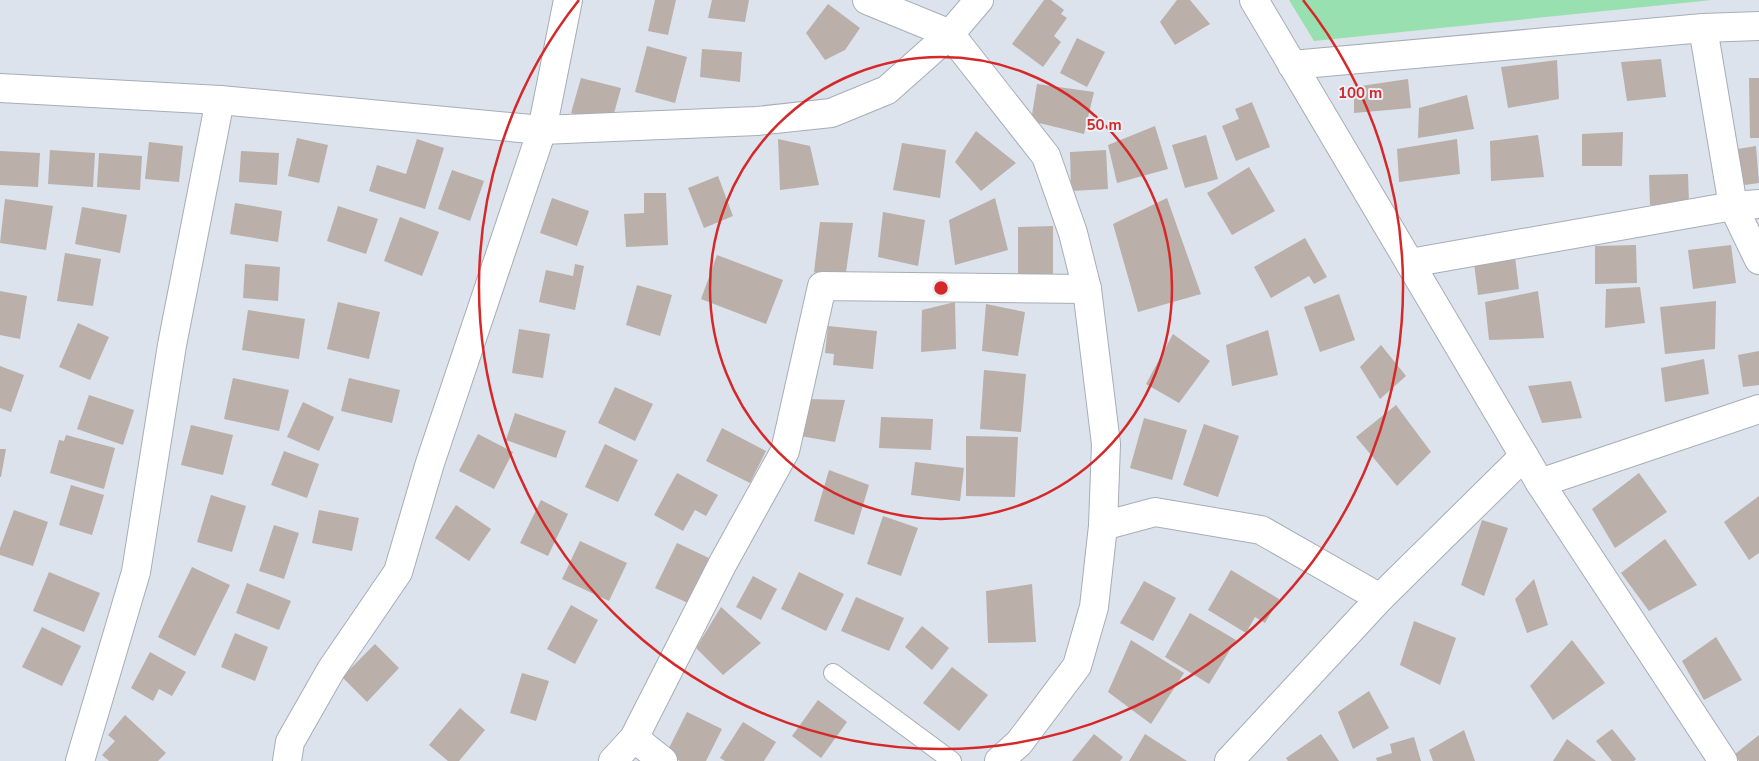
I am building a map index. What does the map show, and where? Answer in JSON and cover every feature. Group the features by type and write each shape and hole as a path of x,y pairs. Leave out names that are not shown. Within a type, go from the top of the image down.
{"street":[{"path":"287,761 290,742 331,670 398,572 430,463 542,130 568,0"},
{"path":"867,0 950,34 1046,156 1072,233 1087,289 1106,444 1103,526 1094,607 1077,666 1019,743 999,761"},
{"path":"0,88 220,100 542,130 757,121 831,114 886,90 950,34 979,0"},
{"path":"1254,0 1540,482 1723,761"},
{"path":"1292,65 1703,28 1759,26"},
{"path":"1703,28 1759,260"},
{"path":"80,761 136,572 172,345 220,100"},
{"path":"1410,263 1746,205"},
{"path":"613,761 634,738 723,563 785,451 822,286 1087,289"},
{"path":"1540,482 1759,409"},
{"path":"1229,761 1380,598 1524,456"},
{"path":"1103,526 1155,512 1260,530 1380,598"},
{"path":"634,738 662,761"}],"lane":[{"path":"833,673 952,761"}],"green space":[{"path":"1289,0 1712,0 1314,41"}],"building":[{"path":"655,0 676,0 668,35 648,31"},
{"path":"712,0 749,0 745,22 708,18"},
{"path":"1044,0 1051,0 1064,10 1061,14 1067,18 1054,36 1061,42 1043,67 1012,44"},
{"path":"1177,0 1190,0 1210,24 1175,45 1160,22"},
{"path":"828,4 860,28 845,50 825,60 806,33"},
{"path":"1077,38 1105,52 1087,87 1060,73"},
{"path":"647,46 687,57 675,103 635,92"},
{"path":"702,49 742,52 740,82 700,77"},
{"path":"1661,59 1666,97 1627,101 1621,62"},
{"path":"1557,60 1559,99 1508,108 1501,67"},
{"path":"581,78 621,88 611,124 571,113"},
{"path":"1749,78 1759,78 1759,138 1750,138"},
{"path":"1408,79 1411,108 1354,113 1354,87"},
{"path":"1037,84 1094,92 1084,134 1031,121"},
{"path":"1467,95 1474,129 1418,138 1419,108"},
{"path":"1252,102 1270,147 1236,161 1222,126 1239,119 1235,109"},
{"path":"1155,126 1168,169 1117,183 1108,145"},
{"path":"976,131 1016,163 981,191 955,162"},
{"path":"1623,132 1622,166 1582,166 1582,134"},
{"path":"1206,135 1218,179 1185,188 1172,145"},
{"path":"1538,135 1544,177 1491,181 1490,141"},
{"path":"297,138 328,145 319,183 288,176"},
{"path":"417,139 444,148 425,209 369,191 377,165 406,174"},
{"path":"778,139 810,146 819,185 780,190"},
{"path":"1457,139 1460,174 1399,182 1397,149"},
{"path":"149,142 183,146 179,182 145,179"},
{"path":"902,143 946,150 940,198 893,190"},
{"path":"1756,146 1759,183 1730,187 1725,151"},
{"path":"50,150 95,153 93,187 48,184"},
{"path":"1106,150 1108,189 1071,191 1070,152"},
{"path":"0,151 40,153 38,187 0,185"},
{"path":"241,151 279,153 277,185 239,182"},
{"path":"99,153 142,156 140,190 97,187"},
{"path":"1249,167 1275,211 1232,235 1207,193"},
{"path":"452,170 484,181 470,221 438,209"},
{"path":"1688,174 1689,204 1650,205 1649,175"},
{"path":"718,176 733,216 704,228 688,188"},
{"path":"644,193 666,193 668,245 626,247 624,214 644,213"},
{"path":"552,198 589,211 577,246 540,233"},
{"path":"995,198 1008,250 955,265 949,220"},
{"path":"1167,198 1201,294 1138,312 1113,224"},
{"path":"5,199 53,206 46,250 0,243"},
{"path":"235,203 282,211 278,242 230,234"},
{"path":"338,206 378,219 366,254 327,241"},
{"path":"82,207 127,215 120,253 75,244"},
{"path":"883,212 925,220 918,266 878,257"},
{"path":"400,217 439,232 422,276 384,261"},
{"path":"820,222 853,223 845,279 814,272"},
{"path":"1053,226 1053,279 1018,279 1018,227"},
{"path":"1305,238 1327,277 1314,284 1309,276 1271,298 1254,267"},
{"path":"1636,245 1637,283 1595,284 1595,246"},
{"path":"1731,245 1736,283 1693,289 1688,250"},
{"path":"65,253 101,259 93,306 57,301"},
{"path":"717,255 783,280 766,324 701,299"},
{"path":"1515,257 1519,289 1478,295 1474,263"},
{"path":"245,264 280,267 278,301 243,298"},
{"path":"575,264 584,266 575,310 539,302 546,270 573,276"},
{"path":"637,285 672,295 660,336 626,325"},
{"path":"1640,287 1645,323 1605,328 1606,289"},
{"path":"0,291 27,296 20,339 0,335"},
{"path":"1538,291 1544,338 1489,340 1485,302"},
{"path":"1339,294 1355,340 1320,352 1304,307"},
{"path":"1716,301 1715,349 1665,354 1660,307"},
{"path":"338,302 380,312 369,359 327,349"},
{"path":"955,302 956,349 921,352 922,310"},
{"path":"986,304 1025,312 1018,356 982,351"},
{"path":"248,310 305,319 299,359 242,350"},
{"path":"78,323 109,337 90,380 59,367"},
{"path":"828,326 877,331 873,369 833,365 834,354 825,353"},
{"path":"519,329 550,334 543,378 512,373"},
{"path":"1268,330 1278,375 1232,386 1226,345"},
{"path":"1173,334 1210,361 1179,403 1146,384"},
{"path":"1381,345 1406,376 1380,399 1360,367"},
{"path":"1759,351 1759,385 1743,387 1738,355"},
{"path":"1704,359 1709,394 1665,402 1661,368"},
{"path":"0,366 24,375 11,412 0,408"},
{"path":"984,370 1026,374 1021,432 980,429"},
{"path":"233,378 289,390 279,431 224,419"},
{"path":"349,378 400,390 392,423 341,411"},
{"path":"1571,381 1582,418 1542,423 1528,386"},
{"path":"615,387 653,404 635,441 598,423"},
{"path":"89,395 134,410 123,445 77,429"},
{"path":"807,399 845,400 835,442 800,436"},
{"path":"303,402 334,417 319,451 287,437"},
{"path":"1396,405 1431,452 1397,486 1356,437"},
{"path":"515,413 566,431 556,458 506,440"},
{"path":"881,417 933,419 931,450 879,448"},
{"path":"1144,418 1187,430 1172,480 1130,468"},
{"path":"1204,424 1239,436 1218,497 1183,485"},
{"path":"191,425 233,435 223,475 181,465"},
{"path":"722,428 766,451 750,483 706,461"},
{"path":"478,434 513,452 494,489 459,471"},
{"path":"66,435 115,448 104,489 50,473 59,440 64,441"},
{"path":"966,436 1018,437 1015,497 966,496"},
{"path":"605,444 638,460 618,502 585,487"},
{"path":"0,449 6,449 1,477 0,477"},
{"path":"284,451 319,464 307,498 271,485"},
{"path":"915,462 964,468 960,501 911,495"},
{"path":"829,470 869,485 854,535 814,521"},
{"path":"677,473 718,495 706,516 695,510 683,531 654,515"},
{"path":"1639,473 1667,512 1615,548 1592,509"},
{"path":"71,485 104,495 92,535 59,525"},
{"path":"211,495 246,506 232,552 197,542"},
{"path":"1759,496 1759,553 1749,560 1724,522"},
{"path":"541,500 568,514 548,556 520,543"},
{"path":"456,505 491,529 469,561 435,538"},
{"path":"14,510 48,522 33,566 0,555 0,548"},
{"path":"319,510 359,518 352,551 312,543"},
{"path":"883,516 918,528 901,576 867,564"},
{"path":"1482,520 1508,528 1484,596 1461,585"},
{"path":"274,525 299,533 284,579 259,571"},
{"path":"1665,539 1697,585 1649,611 1621,573"},
{"path":"580,541 627,563 609,601 562,579"},
{"path":"677,543 709,558 688,603 655,588"},
{"path":"192,567 230,585 195,656 158,637"},
{"path":"1231,570 1279,599 1265,623 1255,617 1246,633 1208,610"},
{"path":"49,572 100,593 84,632 33,611"},
{"path":"799,572 844,594 826,631 781,609"},
{"path":"753,576 777,589 761,620 736,607"},
{"path":"1534,579 1548,625 1527,633 1515,599"},
{"path":"1144,581 1176,598 1153,641 1120,623"},
{"path":"247,583 291,601 279,630 236,613"},
{"path":"1032,584 1036,642 988,643 986,591"},
{"path":"856,597 904,618 889,651 841,631"},
{"path":"571,605 598,620 575,664 547,649"},
{"path":"721,607 761,643 723,675 696,648"},
{"path":"1190,613 1236,640 1209,684 1165,657"},
{"path":"1414,621 1456,638 1440,685 1400,665"},
{"path":"922,626 949,648 932,670 905,647"},
{"path":"42,627 81,646 62,686 22,667"},
{"path":"235,633 268,647 255,681 221,667"},
{"path":"1716,637 1742,680 1704,700 1682,661"},
{"path":"1131,640 1184,673 1151,724 1108,692"},
{"path":"1572,640 1605,683 1553,720 1530,686"},
{"path":"375,644 399,668 367,702 342,677"},
{"path":"150,652 186,672 172,696 159,689 153,701 131,688"},
{"path":"952,667 988,695 959,731 923,703"},
{"path":"522,673 549,681 536,721 510,713"},
{"path":"1369,691 1389,728 1353,749 1338,712"},
{"path":"818,700 847,722 821,758 792,736"},
{"path":"460,708 485,730 459,761 448,761 429,745"},
{"path":"687,712 722,729 706,761 680,761 666,754"},
{"path":"125,715 166,753 158,761 109,761 102,755 115,741 108,735"},
{"path":"743,722 776,742 764,761 725,761 720,758"},
{"path":"1612,729 1636,759 1634,761 1612,761 1596,741"},
{"path":"1464,730 1475,761 1433,761 1429,750"},
{"path":"1094,734 1123,757 1120,761 1072,761"},
{"path":"1145,734 1187,761 1129,761"},
{"path":"1321,734 1339,761 1288,761 1286,758"},
{"path":"1759,735 1759,761 1739,761 1735,754"},
{"path":"1414,737 1421,761 1377,761 1376,758 1392,753 1390,744"},
{"path":"1567,739 1596,761 1553,761"}]}
